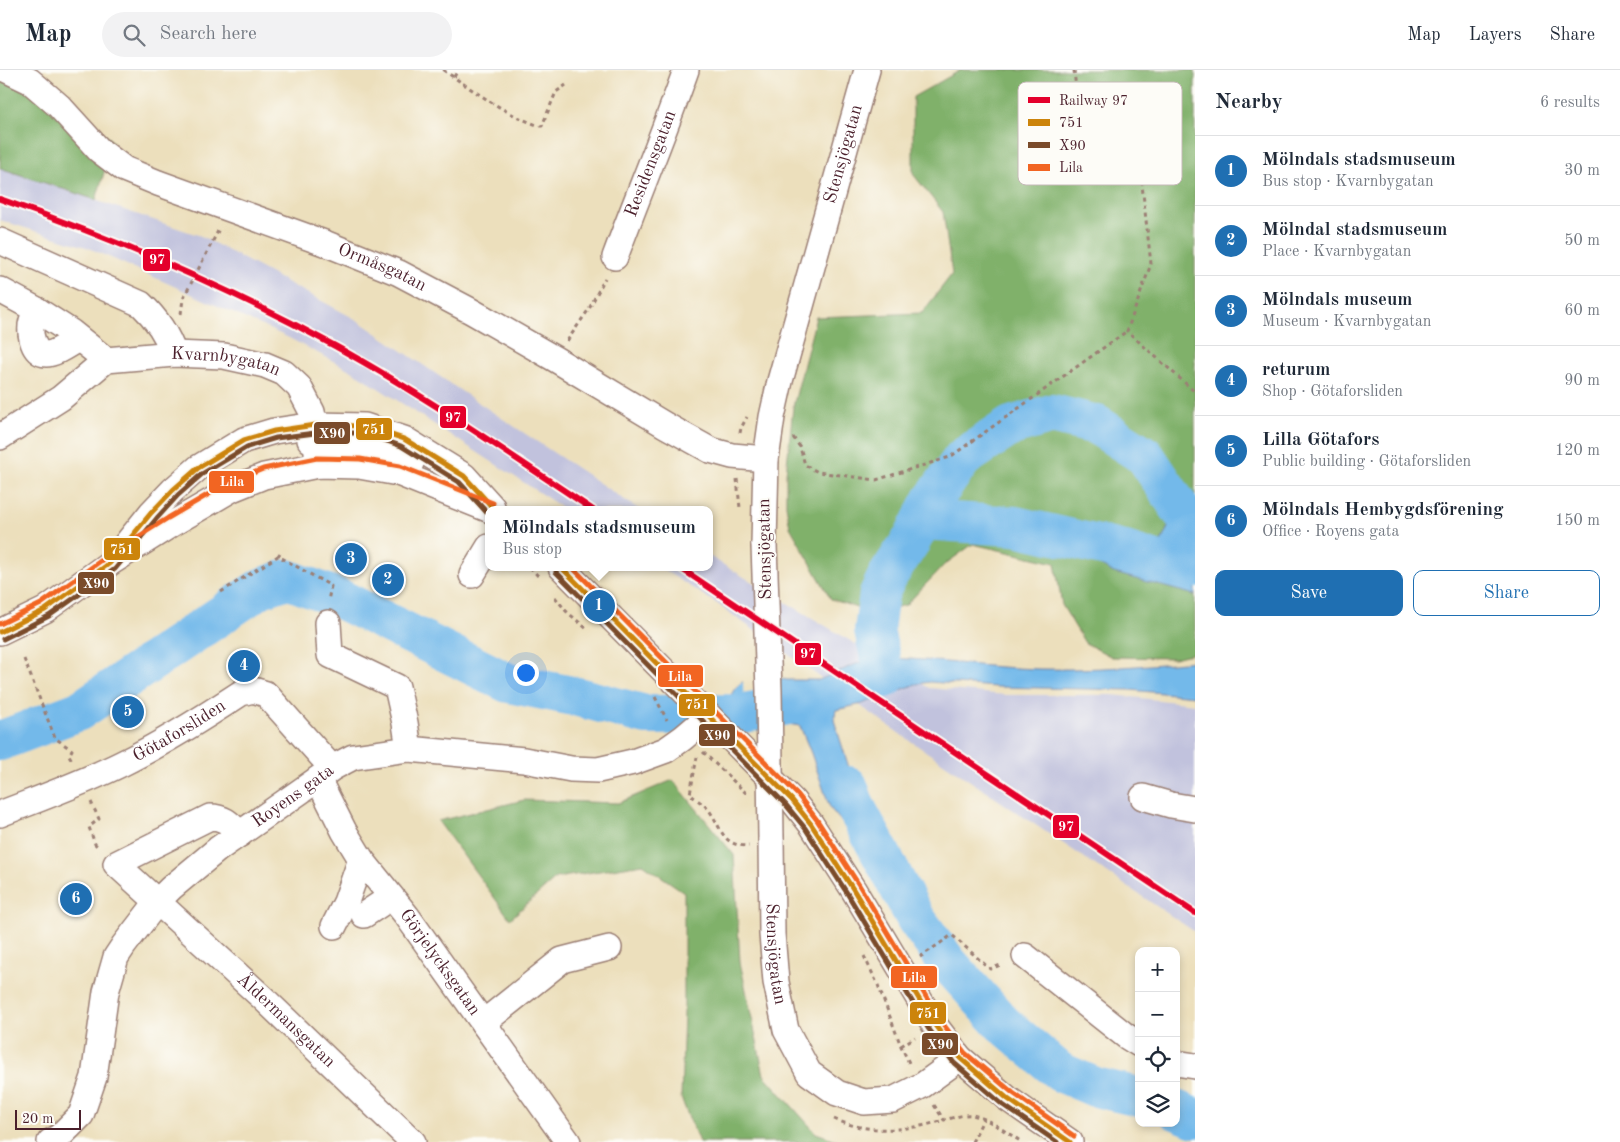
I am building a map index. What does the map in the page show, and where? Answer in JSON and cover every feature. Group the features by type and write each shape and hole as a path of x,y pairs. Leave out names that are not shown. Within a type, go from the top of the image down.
{"street":[{"name":"Ormåsgatan","path":"7,70 38,76 59,106 99,150 124,169 327,244 399,273 521,339 710,450 732,456 766,459"},
{"name":"Residensgatan","path":"615,257 686,70"},
{"name":"Stensjögatan","path":"868,70 780,380 766,459 764,545 769,691 772,934 776,982 786,1030 809,1073 837,1093 864,1102 893,1100 923,1085 960,1058"},
{"path":"0,240 141,304 161,327 169,340 174,354"},
{"path":"0,290 37,310 106,360 61,398 0,437"},
{"path":"37,310 31,326 32,338 39,352 49,354 78,339"},
{"name":"Kvarnbygatan","path":"106,360 174,354 224,356 265,366 284,373 299,387 312,412 316,432 318,465"},
{"path":"110,563 151,513 198,468 316,432 441,474 487,506"},
{"path":"0,632 45,610 110,563 232,489 264,476 318,465 359,466 398,473 485,507"},
{"path":"472,575 485,554"},
{"path":"566,571 792,800 811,824 854,889 934,1024 960,1058 1008,1099 1070,1142"},
{"path":"328,623 330,655 397,687 409,749"},
{"name":"Götaforsliden","path":"0,814 123,763 181,731 241,693 253,690 266,694 325,773"},
{"name":"Royens gata","path":"50,1142 59,1137 81,1115 94,1077 106,992 116,957 158,901 218,849 325,773 352,757 409,749 524,760 570,768 598,770 634,762 666,750 676,730 715,722"},
{"name":"Görjelycksgatan","path":"325,773 344,831 361,859 407,916 568,1142"},
{"path":"1143,797 1195,809"},
{"path":"116,864 210,817 219,817 228,821 240,834"},
{"path":"334,926 346,902 361,859"},
{"name":"Åldermansgatan","path":"116,864 264,999 413,1142"},
{"path":"364,915 391,897"},
{"path":"483,1023 562,960 609,948"},
{"path":"1025,956 1135,1042"},
{"path":"1180,1064 1195,1066"}],"path":[{"path":"443,70 519,119 540,126 542,126 547,117 556,92 566,85"},
{"path":"454,77 458,70"},
{"path":"803,462 818,472 876,480 950,456 1127,331 1150,264 1141,185"},
{"path":"181,318 183,299 219,229"},
{"path":"570,337 589,309 615,257"},
{"path":"1127,331 1195,392"},
{"path":"221,592 279,554 331,586"},
{"path":"24,660 56,738 72,750"},
{"path":"652,690 676,730"},
{"path":"750,846 738,846 728,842 707,808 690,794 699,749 754,801"},
{"path":"82,781 99,819 88,827 95,844 116,864"},
{"path":"918,958 952,935 990,969 1025,956"},
{"path":"861,950 878,985 908,1062 944,1120 962,1115 984,1118 1022,1142"},
{"path":"972,1142 984,1118"}],"shaded area":[{"path":"0,168 201,236 357,320 634,506 560,506 352,371 289,338 89,248 0,220"},
{"path":"713,558 929,688 1006,695 1112,695 1195,704 1195,932 900,734 716,603 665,571 713,571"}],"green space":[{"path":"0,70 28,70 113,142 96,200 0,168"},
{"path":"961,70 1195,70 1195,507 1180,502 1160,544 1113,530 1168,587 1195,595 1195,653 1174,658 1112,657 1085,643 1062,605 1055,563 973,544 944,565 906,605 871,613 831,599 790,527 786,505 786,474 793,407 816,317 922,313 952,274 943,212 913,174 913,97"},
{"path":"673,780 734,855 740,962 764,1075 816,1133 842,1142 699,1142 681,1098 684,1014 684,892 643,864 556,878 510,919 438,821 524,800 618,803"}],"water":[{"path":"1180,502 1195,507 1195,595 1114,573 1071,549 1079,530 1113,530 1160,544"},
{"path":"870,658 912,659 1040,669 1118,667 1195,661 1195,696 1130,690 996,687 930,682 917,684 862,704 836,710 834,720 851,774 878,821 864,849 830,808 800,726 738,716 729,707 732,694 737,686 758,673 787,680 819,680"}],"pier":[{"path":"757,671 781,725 744,720 743,679"}],"waterway":[{"path":"885,678 874,630 879,594 887,577 912,539 932,501 963,458 1011,426 1052,414 1097,425 1145,456 1195,531"},
{"path":"922,520 1015,526 1125,551 1175,567 1195,568"},
{"path":"0,741 79,711 261,588 287,579 338,598 508,683 578,697 646,715 738,714 789,705"},
{"path":"848,786 855,806 916,919 947,962 1003,1024 1060,1072 1095,1087 1135,1096"},
{"path":"1180,1112 1195,1118"}],"rail line":[{"name":"97","path":"0,199 43,214 170,265 294,324 433,404 587,506"},
{"name":"97","path":"685,571 1195,913"}],"transit line":[{"name":"751","path":"0,632 45,610 110,563 151,513 198,468 244,440 274,431 315,425 365,426 404,439 464,476 491,506"},
{"name":"X90","path":"3,639 49,616 115,569 178,495 202,474 247,447 276,438 315,433 364,433 401,446 459,482 485,511"},
{"name":"Lila","path":"0,624 41,604 106,557 168,518 228,483 263,469 317,458 360,459 400,466 493,503"},
{"name":"751","path":"565,571 792,800 811,824 853,889 934,1024 960,1058 1008,1099 1070,1142"},
{"name":"Lila","path":"576,571 798,795 817,820 859,885 940,1020 965,1053 1013,1093 1074,1136"},
{"name":"X90","path":"556,572 786,805 805,828 847,893 928,1028 954,1063 1003,1105 1057,1142"}],"place":[{"name":"Mölndals museum","path":"351,559"},
{"name":"Mölndal stadsmuseum","path":"388,580"},
{"name":"Mölndals stadsmuseum","path":"599,606"},
{"name":"returum","path":"244,666"},
{"name":"Lilla Götafors","path":"128,712"},
{"name":"Mölndals Hembygdsförening","path":"76,899"}]}
